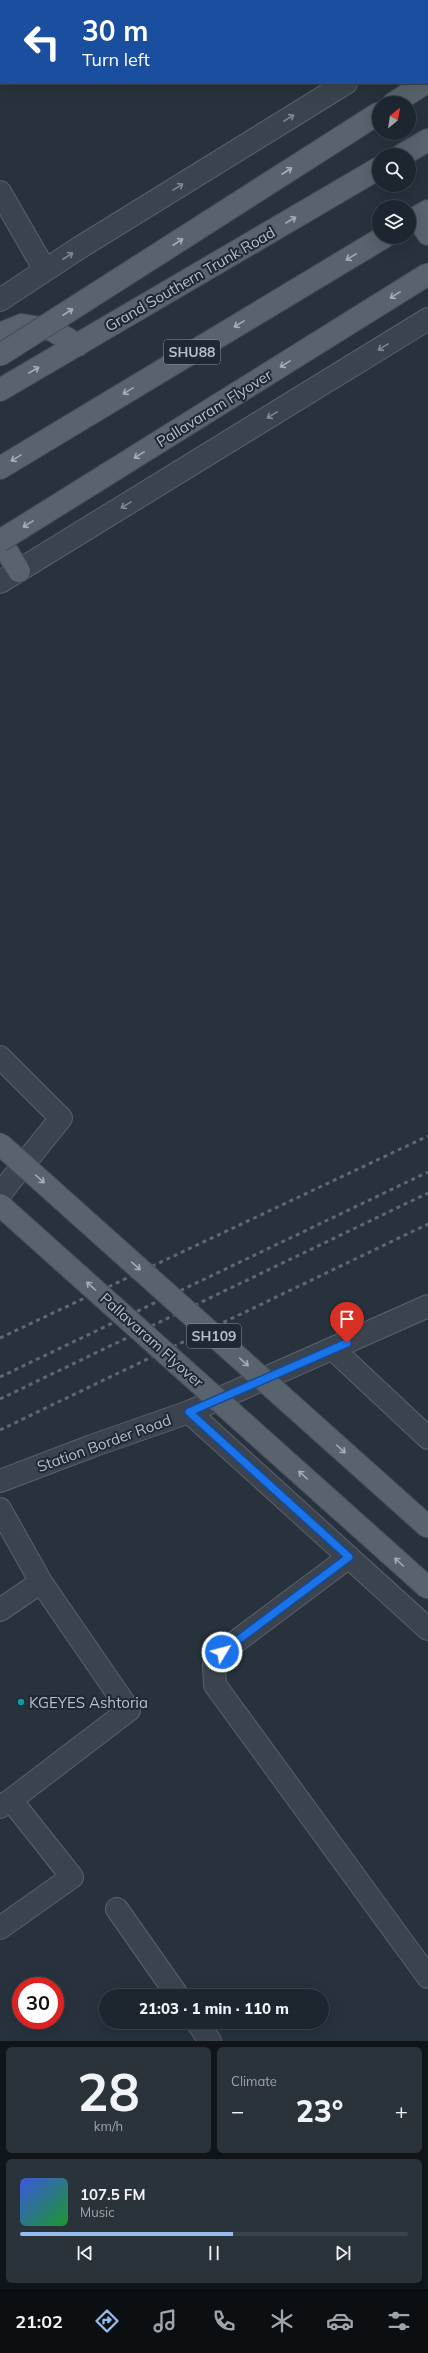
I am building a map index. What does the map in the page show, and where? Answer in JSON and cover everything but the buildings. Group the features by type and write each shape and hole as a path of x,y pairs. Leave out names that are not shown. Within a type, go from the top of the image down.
{"main road":[{"path":"405,96 424,84"},
{"path":"0,355 372,117"},
{"path":"414,148 428,140"},
{"name":"Grand Southern Trunk Road","path":"0,390 372,172"},
{"name":"SHU88","path":"0,468 372,244"},
{"name":"Pallavaram Flyover","path":"0,541 428,274"},
{"path":"0,334 22,325 52,330 78,345"},
{"path":"0,541 19,571"},
{"name":"SH109","path":"0,1144 428,1527"},
{"name":"Pallavaram Flyover","path":"0,1205 428,1588"}],"street":[{"path":"0,300 45,270 344,84"},
{"path":"0,192 45,270"},
{"path":"0,582 428,319"},
{"path":"0,1056 61,1118 0,1194"},
{"name":"Station Border Road","path":"0,1481 92,1446 189,1412 428,1306"},
{"path":"333,1349 428,1438"},
{"path":"189,1412 428,1629"},
{"path":"0,1509 41,1582 130,1710 5,1803 72,1878 0,1928"},
{"path":"349,1557 222,1652 214,1665 215,1686 428,1977"},
{"path":"0,1610 41,1582"},
{"path":"117,1909 173,1989"},
{"path":"202,2029 210,2041"}],"railway":[{"path":"0,1338 428,1136"},
{"path":"0,1377 428,1172"},
{"path":"0,1399 428,1193"},
{"path":"0,1430 428,1224"}],"place":[{"name":"KGEYES Ashtoria","path":"21,1702"}],"route":[{"path":"222,1652 349,1557 189,1412 347,1343"}]}
